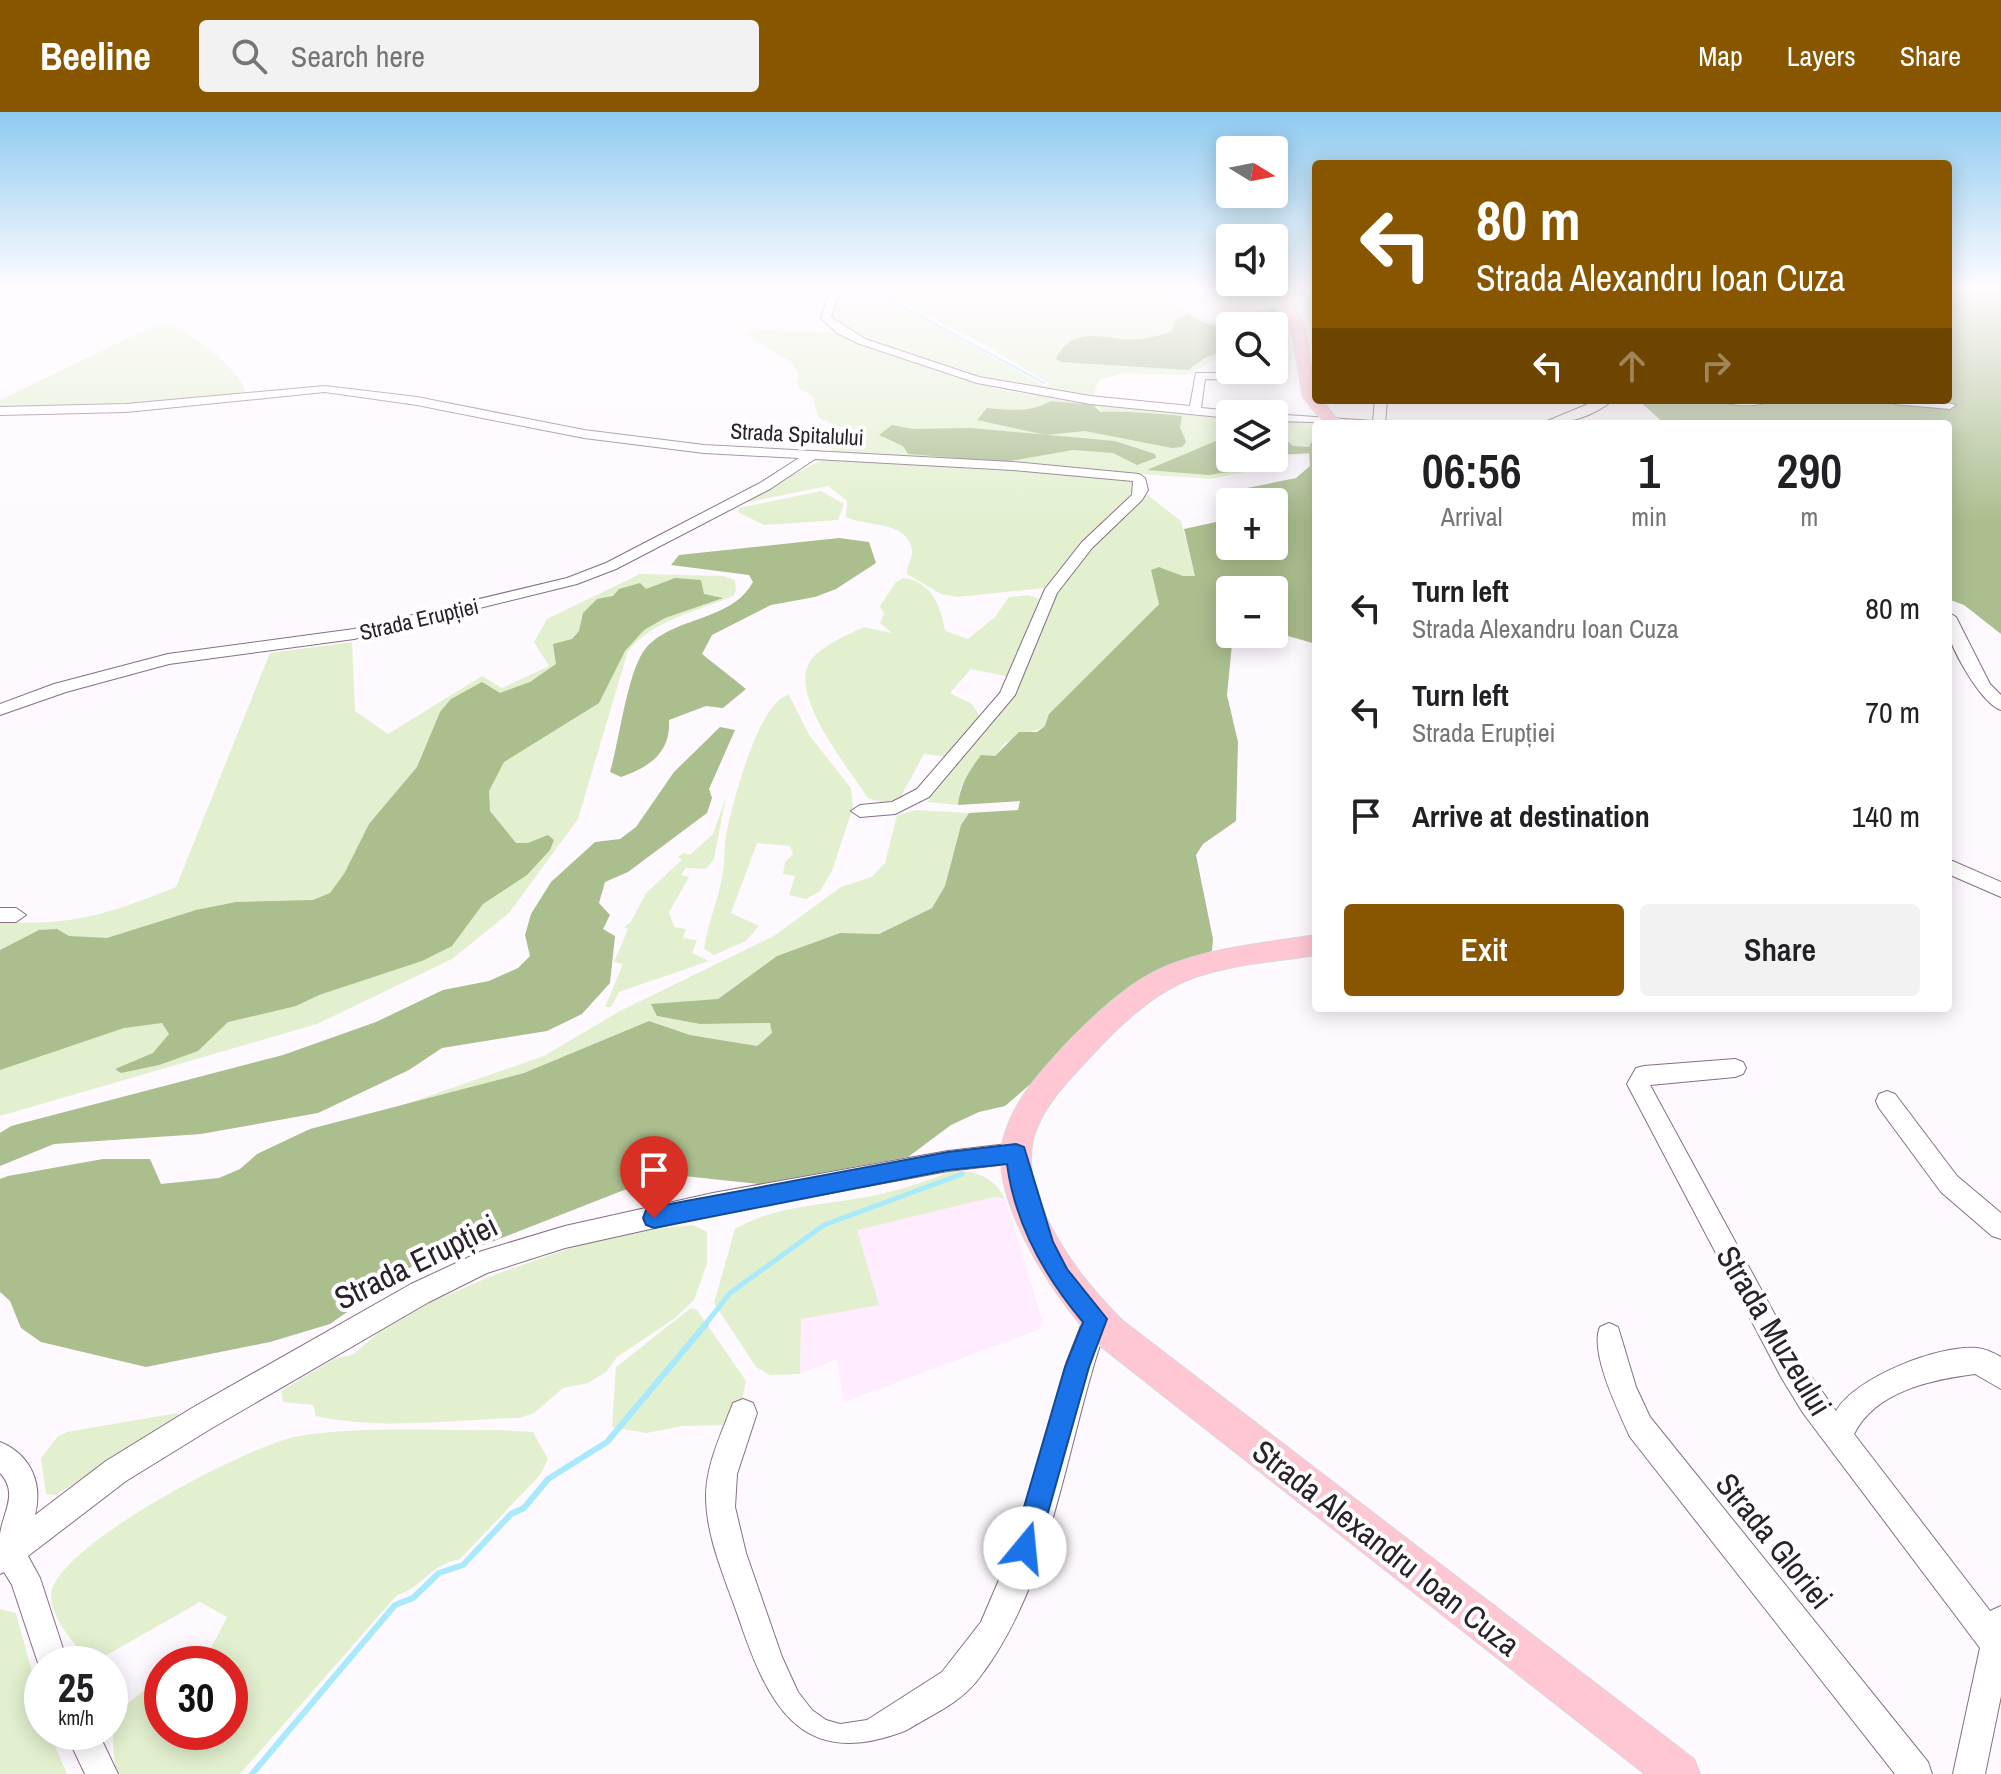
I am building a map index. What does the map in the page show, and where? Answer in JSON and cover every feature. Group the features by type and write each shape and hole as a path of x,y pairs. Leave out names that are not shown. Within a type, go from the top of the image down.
{"main road":[{"path":"1305,368 1312,398"},
{"path":"1316,404 1328,420"},
{"path":"1016,1153 1022,1129 1046,1089 1095,1033 1145,991 1171,976 1217,961 1312,946"},
{"name":"Strada Alexandru Ioan Cuza","path":"1016,1153 1019,1176 1043,1246 1059,1277 1096,1319 1679,1774"}],"street":[{"path":"936,368 1041,393 1216,413"},
{"path":"1195,411 1200,375 1216,376"},
{"name":"Strada Spitalului","path":"0,411 126,408 325,389 417,401 584,434 704,449 1134,476 1142,483 1137,497 1087,545 1050,592 1007,695 923,793 895,808 860,811"},
{"path":"1560,420 1599,404"},
{"path":"1939,404 1950,405"},
{"path":"1288,418 1312,420"},
{"name":"Strada Erupției","path":"0,710 60,688 168,659 354,634 572,581 611,566 765,486 812,455"},
{"path":"1952,625 1983,686 2001,705"},
{"path":"1952,868 2001,890"},
{"name":"Strada Muzeului","path":"1735,1068 1661,1071 1644,1075 1638,1084 1758,1313 1813,1403 1998,1632 1969,1774"},
{"path":"1887,1101 1949,1184 2001,1228"},
{"name":"Strada Erupției","path":"4,1555 116,1471 202,1418 420,1293 482,1263 565,1237 713,1204 948,1161 1016,1153"},
{"path":"743,1413 722,1477 720,1497 739,1578 776,1681 792,1714 811,1731 836,1739 867,1736 965,1673 1000,1624 1077,1367 1096,1319"},
{"name":"Strada Gloriei","path":"1609,1336 1623,1390 1640,1427 1916,1774"},
{"path":"1839,1435 1850,1412 1866,1396 1890,1382 1977,1361 1998,1372"},
{"path":"0,1456 15,1464 23,1475 25,1492 4,1555 25,1578 47,1646"},
{"path":"90,1750 102,1774"}],"shaded area":[{"path":"994,1197 1005,1198 1042,1320 1040,1329 844,1402 837,1359 800,1374 801,1319 856,1230"}],"green space":[{"path":"67,368 230,368 245,391 236,395 128,407 0,409 0,400"},
{"path":"794,368 929,368 1006,391 1216,417 1216,472 1244,472 1210,479 834,453 830,451 844,435 844,429 819,418 812,396 799,388 796,381 799,375"},
{"path":"941,368 1011,368 1044,386 1050,384 1023,368 1201,368 1188,375 1122,373 1098,381 1093,398 993,381"},
{"path":"1149,368 1191,368 1188,370"},
{"path":"1952,368 2001,368 2001,634 1964,605 1952,600 1952,420 1660,420 1642,404 1952,404"},
{"path":"1051,401 1093,405 1100,412 1182,416 1180,427 1186,442 1182,447 1172,448 1085,431 1046,435 977,420 987,408 1028,409"},
{"path":"1288,421 1312,423 1309,454 1288,455"},
{"path":"892,425 913,429 971,428 1115,441 1155,454 1156,458 1137,465 1113,453 1073,450 1004,462 908,454 903,446 879,435"},
{"path":"1216,441 1216,472 1229,472 1209,475 1147,470"},
{"path":"1312,441 1312,643 1288,636 1288,576 1216,576 1216,648 1232,648 1227,695 1238,742 1236,821 1203,844 1196,855 1213,939 1212,951 1199,956 1050,1067 1005,1106 979,1112 951,1125 908,1157 759,1184 665,1174 458,1255 411,1267 330,1324 270,1342 146,1367 41,1342 21,1328 10,1301 0,1292 0,1179 103,1159 150,1159 161,1184 219,1178 240,1169 257,1154 310,1129 524,1073 649,1021 690,1035 757,1046 772,1033 770,1023 700,1024 657,1016 651,1004 718,999 777,956 840,933 879,934 932,908 945,886 961,825 969,813 1018,810 1020,801 958,805 963,785 981,755 995,756 1019,732 1037,732 1045,726 1049,714 1159,604 1151,570 1159,567 1183,576 1195,576 1184,529 1216,522 1216,560 1288,560 1288,488 1247,488 1296,478 1310,466 1309,453 1288,454 1288,442 1293,446 1309,447"},
{"path":"825,458 1000,471 1017,468 1134,480 1136,495 1072,554 1054,584 1045,588 957,597 941,594 907,574 912,553 909,540 894,529 846,517 847,501 828,486 739,504"},
{"path":"821,491 844,504 838,520 764,525 738,512 739,508"},
{"path":"1145,493 1181,521 1195,576 1183,576 1159,567 1151,570 1159,603 1049,714 1046,726 1005,743 995,756 981,756 960,789 958,805 927,802 1012,694 1054,592 1063,587 1077,560"},
{"path":"839,538 869,542 876,563 836,589 815,597 771,605 712,635 702,654 746,689 723,708 706,706 669,720 666,741 657,757 621,777 610,772 629,688 646,648 671,630 731,605 753,582 749,575 671,565 679,555"},
{"path":"640,574 723,576 735,580 736,591 733,596 650,631 628,651 578,819 509,913 452,959 317,1024 0,1116 0,922 70,920 110,911 176,887 270,653 352,642 355,711 388,734 482,676 502,688 549,666 534,642 547,619"},
{"path":"675,578 701,580 704,594 723,598 665,618 644,630 625,651 599,703 504,762 489,791 490,811 516,843 528,843 548,835 554,840 550,850 527,875 483,904 452,946 422,961 319,995 296,1006 228,1022 198,1051 159,1065 121,1073 115,1069 153,1053 169,1034 162,1023 124,1028 0,1070 0,950 39,930 57,929 69,936 107,938 196,910 236,902 313,900 330,893 344,874 369,824 417,767 440,712 451,699 482,682 500,693 530,682 556,664 553,644 572,639 579,631 583,613 597,599 613,596 619,589 640,583 646,589"},
{"path":"903,578 913,580 928,590 938,604 945,631 968,639 995,617 1009,597 1028,595 1039,599 1010,677 971,669 950,693 972,704 981,718 948,757 924,754 899,800 881,802 868,798 823,731 807,692 806,674 816,655 850,633 864,627 892,633 880,623 884,614 880,606 896,582"},
{"path":"789,695 809,735 851,788 853,807 832,871 820,891 806,899 789,895 795,876 783,874 785,862 793,854 790,846 757,843 731,913 759,926 746,941 714,955 704,949 721,882 726,835 734,801 757,733 767,714 778,701"},
{"path":"720,727 735,730 709,789 712,798 707,813 628,872 605,882 599,903 610,915 603,929 615,936 610,983 582,1014 547,1031 442,1048 409,1070 318,1113 201,1134 54,1144 0,1166 0,1133 11,1126 283,1055 376,1022 443,990 489,981 518,968 530,956 525,935 531,914 551,882 595,842 620,839 636,827 674,772"},
{"path":"726,797 714,859 706,869 686,868 681,875 689,877 669,912 674,927 686,929 683,938 697,940 692,953 709,961 619,992 611,1007 605,1007 623,964 614,962 628,929 624,927 631,922 646,893 682,860 678,857 684,853 690,855 713,834"},
{"path":"916,810 969,813 961,825 945,886 932,908 879,934 840,933 777,956 718,999 657,1016 700,1024 770,1023 772,1033 757,1046 690,1035 649,1021 524,1073 403,1105 544,1056 620,1011 774,936 841,887 872,877 885,863 897,815"},
{"path":"951,1171 982,1176 995,1184 1005,1198 994,1197 857,1230 879,1305 801,1319 800,1374 770,1375 756,1367 714,1303 735,1229 764,1216 880,1194"},
{"path":"693,1225 707,1232 707,1264 694,1300 675,1318 617,1357 606,1372 588,1383 563,1388 534,1413 519,1418 366,1423 316,1416 313,1405 283,1402 281,1391 334,1359 352,1355 377,1334 431,1302 494,1275 576,1246 652,1229"},
{"path":"691,1308 697,1310 746,1381 741,1405 731,1425 683,1426 646,1433 612,1427 616,1367"},
{"path":"177,1413 180,1416 177,1421 55,1495 46,1494 41,1458 58,1436"},
{"path":"398,1430 533,1432 548,1459 540,1475 460,1559 441,1566 406,1592 397,1595 240,1774 116,1774 114,1750 128,1750 128,1703 144,1691 144,1750 248,1750 248,1646 212,1646 227,1617 200,1602 123,1646 76,1646 60,1624 52,1606 51,1597 59,1576 82,1552 116,1526 241,1457 299,1436"},
{"path":"0,1609 16,1613 25,1646 24,1750 57,1750 67,1774 0,1774"}],"waterway":[{"path":"1015,368 1044,383"},
{"path":"704,1326 730,1293 824,1225 962,1174"},
{"path":"252,1774 395,1605 413,1598 439,1573 463,1565 511,1514 524,1508 548,1479 607,1442 706,1324"}],"route":[{"path":"654,1218 713,1204 948,1161 1016,1153 1019,1176 1043,1246 1059,1277 1096,1319 1077,1367 1025,1548"}]}
